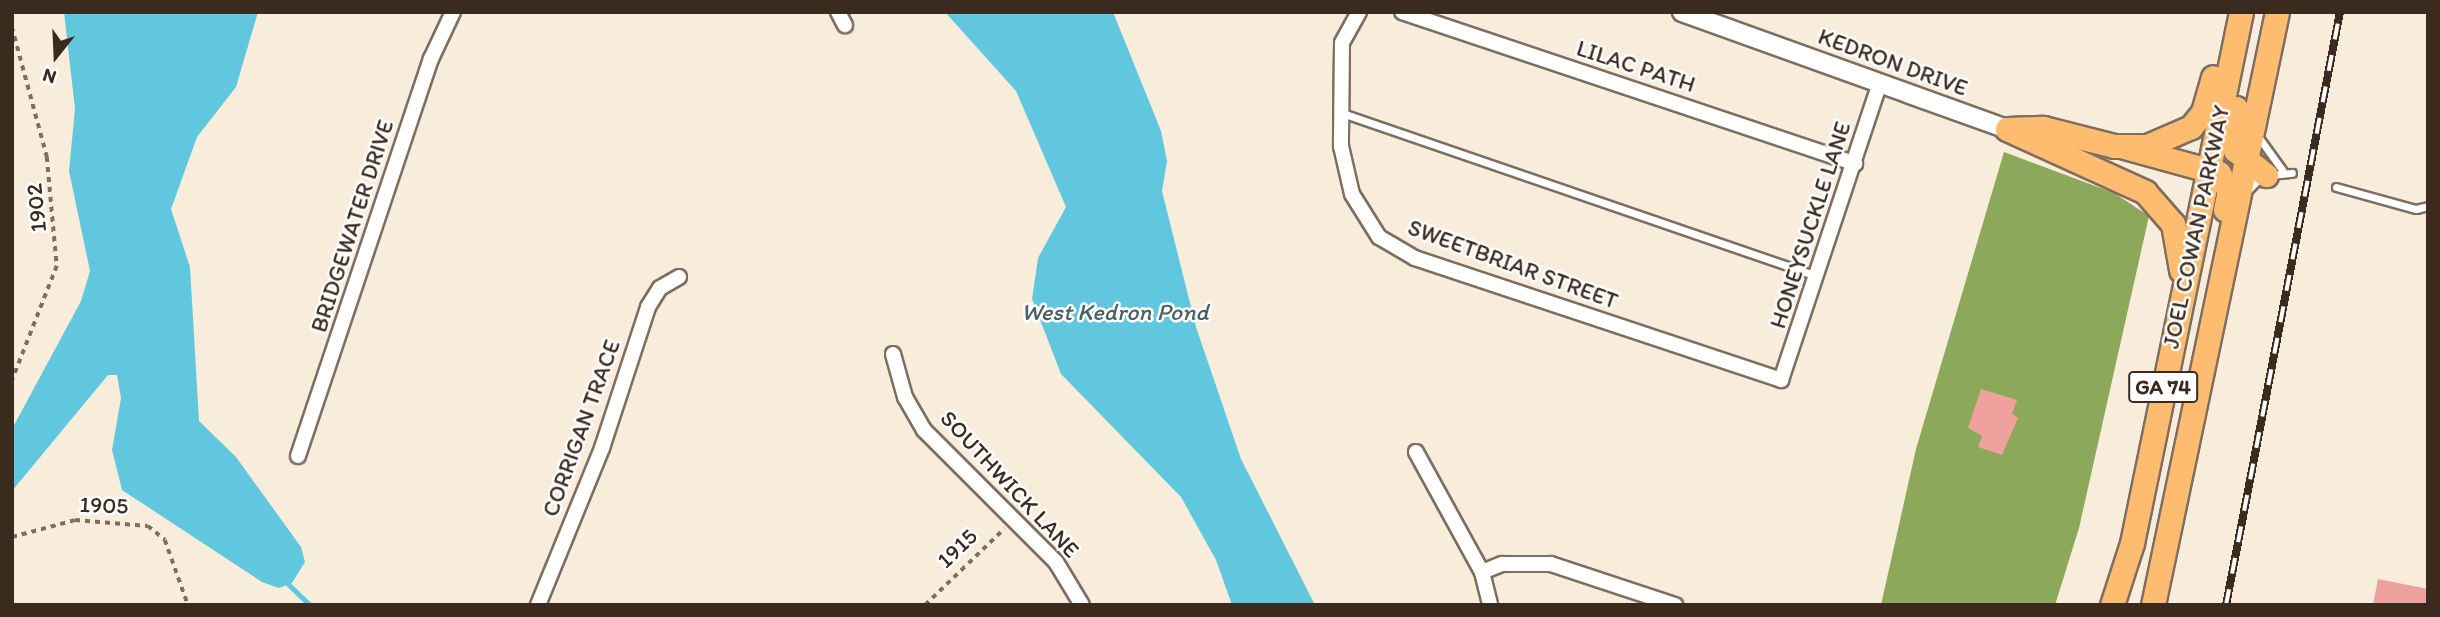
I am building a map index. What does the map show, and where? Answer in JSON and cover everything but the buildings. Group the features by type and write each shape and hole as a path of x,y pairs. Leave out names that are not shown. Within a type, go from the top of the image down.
{"main road":[{"path":"2124,147 2172,138 2203,112 2226,12"},
{"name":"JOEL COWAN PARKWAY","path":"2112,605 2132,543 2241,12"},
{"path":"2257,12 2231,130 2245,163 2280,173"},
{"name":"JOEL COWAN PARKWAY","path":"2153,605 2199,396 2277,12"},
{"path":"2007,129 2043,128 2210,167 2229,191 2197,345 2199,396"},
{"path":"2007,129 2145,192 2173,224 2183,290"}],"street":[{"name":"BRIDGEWATER DRIVE","path":"298,456 431,60 453,12"},
{"name":"SWEETBRIAR STREET","path":"1359,12 1342,43 1340,113 1352,194 1390,244 1439,266 1781,380"},
{"name":"LILAC PATH","path":"1402,12 1855,164"},
{"name":"KEDRON DRIVE","path":"1682,12 2007,129"},
{"name":"HONEYSUCKLE LANE","path":"1781,380 1818,276 1880,83"},
{"name":"CORRIGAN TRACE","path":"538,605 602,448 648,307 660,288 679,277"},
{"name":"SOUTHWICK LANE","path":"893,354 905,397 924,429 1056,562 1082,605"},
{"path":"1416,452 1482,572 1490,605"},
{"path":"1482,572 1502,564 1551,564 1675,605"}],"lane":[{"path":"1340,113 1818,276"},
{"path":"2238,201 2280,173 2253,128"},
{"path":"2336,187 2416,209 2428,205"}],"path":[{"name":"1902","path":"12,27 47,157 57,266 12,381"},
{"name":"1905","path":"12,537 75,520 148,526 164,540 188,605"},
{"name":"1915","path":"925,605 1016,521"}],"green space":[{"path":"2004,152 2114,193 2149,216 2079,528 2055,605 1881,605 1916,449"}],"water":[{"path":"64,12 258,12 236,87 197,137 171,209 190,267 199,421 236,457 301,547 305,562 292,583 279,588 262,582 122,490 112,450 121,398 117,375 108,375 12,491 12,429 81,301 90,271 69,171 75,109"},
{"name":"West Kedron Pond","path":"945,12 1113,12 1161,131 1167,161 1162,191 1196,327 1241,459 1315,605 1232,605 1216,560 1181,497 1061,374 1032,299 1038,258 1066,207 1016,91"}],"waterway":[{"path":"288,584 310,605"}],"railway":[{"path":"2226,605 2340,12"}]}
